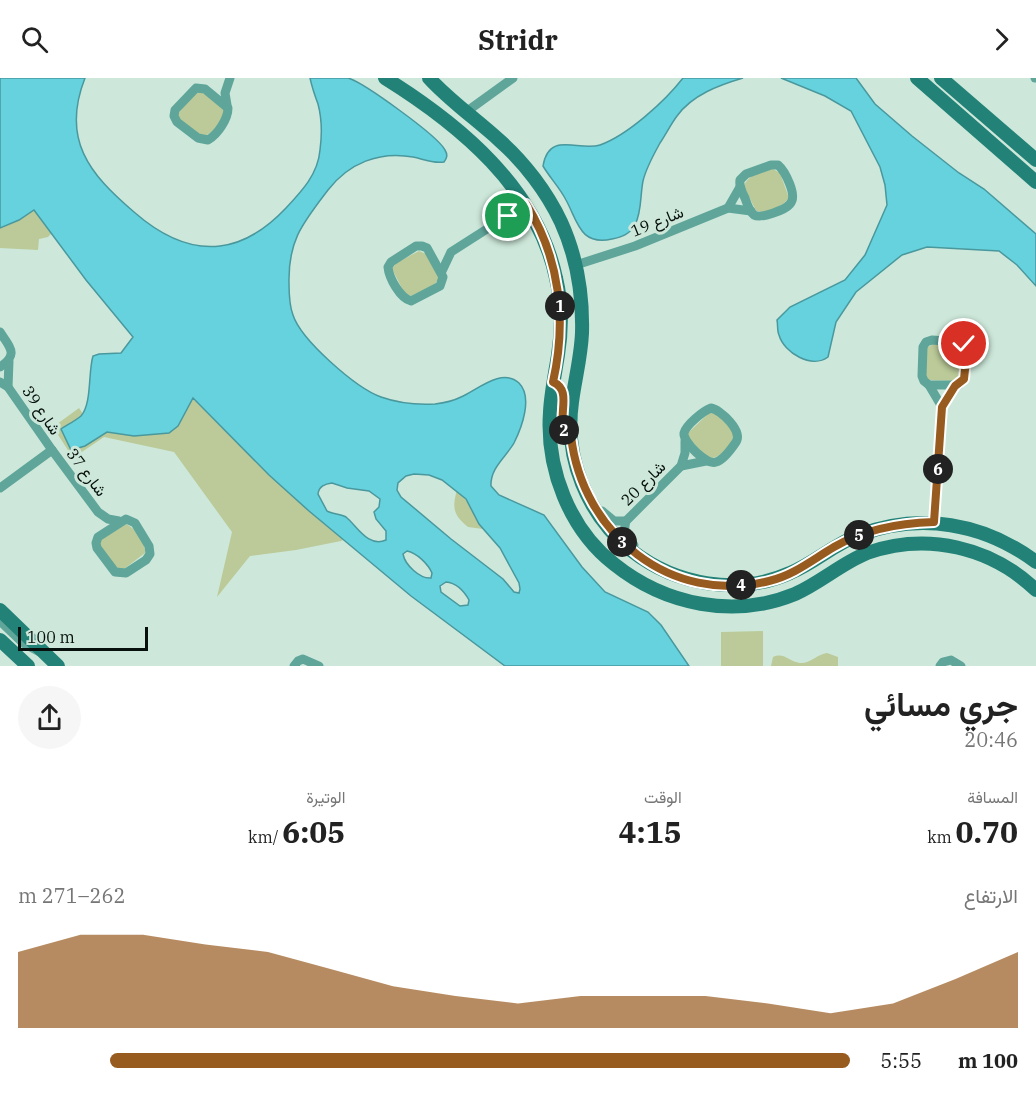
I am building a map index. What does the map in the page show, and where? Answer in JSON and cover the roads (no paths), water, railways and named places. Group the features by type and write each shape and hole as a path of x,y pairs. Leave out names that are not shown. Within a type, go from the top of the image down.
{"street":[{"path":"385,78 417,99 465,138 508,180 544,224 559,256 569,264 576,265"},
{"path":"429,78 500,141 535,179 561,222 576,265 580,294 582,333 571,403 571,436 577,472 592,506 617,537 648,562 685,578 724,585 748,585 770,581 792,573 858,535 883,527 934,522 988,534 1006,542 1036,562"},
{"path":"466,112 513,78"},
{"path":"917,78 1036,182"},
{"path":"941,78 1036,160"},
{"path":"229,79 225,93 227,116 214,136 208,140 198,138 177,122 174,113 193,90 217,87 229,79"},
{"path":"205,89 227,105"},
{"name":"شارع 19","path":"576,265 628,249 728,208 751,211 757,216 765,216 790,204 792,194 783,170 774,164 746,174 740,180 740,187 728,208"},
{"path":"740,187 751,211"},
{"path":"429,251 451,252 528,207"},
{"path":"528,207 551,256 559,299 560,339 549,412 550,442 555,471 564,497 577,523 611,563 632,578 678,599 724,607 748,606 771,602 794,594 866,554 894,546 924,543 953,546 979,553 1004,564 1036,590"},
{"path":"416,246 424,246 429,251 442,271 443,281 440,286 414,300 408,300 403,297 389,273 389,264 416,246"},
{"path":"571,249 576,253 596,258"},
{"path":"442,271 451,252"},
{"name":"شارع 39","path":"0,332 11,350 4,384 51,450"},
{"path":"934,522 942,407 955,386 962,382 965,376 966,347 959,342 932,340 926,342 923,348 922,376 942,407"},
{"path":"0,367 9,361"},
{"path":"553,382 558,384 564,393 562,423 566,433 571,436"},
{"path":"929,385 955,386"},
{"name":"شارع 20","path":"666,571 630,542 624,532 626,521 681,465 685,453 686,429 704,411 711,408 718,410 736,430 738,438 719,461 681,465"},
{"path":"686,441 706,461"},
{"path":"0,488 51,450"},
{"name":"شارع 37","path":"51,450 98,512 108,519 119,521 129,519 135,524 149,546 150,554 146,560 126,573 115,572 96,546 101,524 98,512"},
{"name":"شارع 20","path":"577,472 604,514 614,520 626,521"},
{"path":"100,536 119,521"},
{"path":"656,590 712,597 721,593 724,585"},
{"path":"0,609 58,666"},
{"path":"0,621 23,643 43,652"},
{"path":"0,639 28,666"},
{"path":"294,666 303,659 319,666"},
{"path":"940,666 943,662 951,660 961,666"}],"water":[{"path":"0,78 85,78 78,100 76,119 78,137 92,169 118,198 153,227 185,243 208,247 239,241 265,227 298,195 313,174 319,159 321,121 310,78 348,78 368,89 429,133 445,150 446,158 444,162 432,162 400,156 377,158 355,166 328,190 304,223 291,255 289,299 298,325 318,350 344,374 370,392 387,399 408,403 435,404 448,402 490,381 505,377 519,383 523,389 526,404 523,421 514,443 493,474 491,486 499,495 544,515 582,567 605,592 648,612 661,625 689,666 505,666 411,596 309,511 269,475 193,398 178,426 169,433 134,436 107,432 85,446 71,450 61,429 79,418 84,411 87,404 93,356 121,353 133,337 86,280 34,210 19,220 0,228","holes":["429,475 442,480 466,499 479,524 500,548 519,583 519,593 514,592 503,579 401,497 397,490 398,483 406,476","332,483 369,491 380,499 379,507 374,512 376,519 386,531 386,540 380,542 368,539 346,517 327,511 318,494 321,487","407,551 422,559 432,573 431,578 422,576 414,570 407,563 403,554","446,582 456,586 469,600 468,605 460,606 441,592 440,586"]},
{"path":"683,78 743,78 698,97 677,116 646,171 639,214 631,231 612,239 601,240 587,236 577,224 564,196 543,166 546,155 558,145 600,145 622,134 666,97"},
{"path":"781,78 856,78 875,104 959,173 984,189 1036,234 1036,286 1017,265 999,251 927,247 902,255 856,292 836,322 828,357 814,361 792,353 782,342 777,320 790,307 845,280 865,255 887,205 880,167 851,111 825,96"}]}
